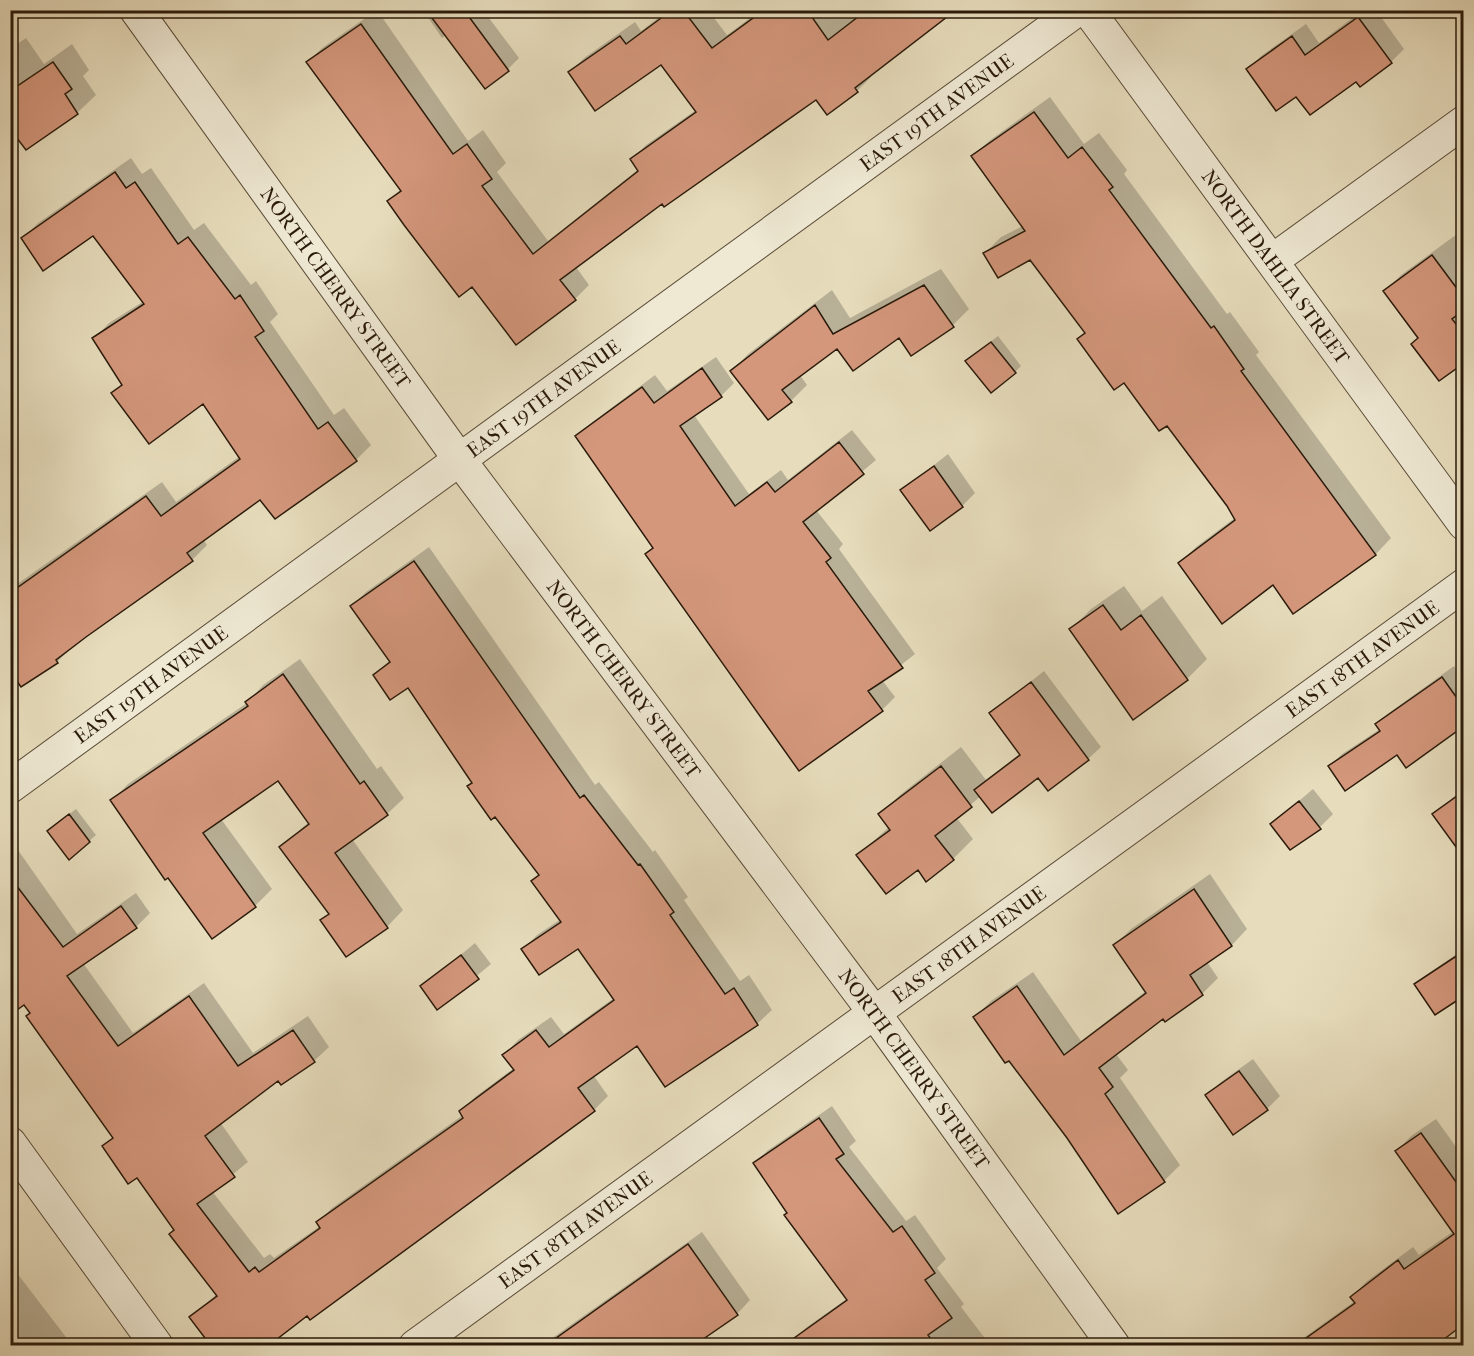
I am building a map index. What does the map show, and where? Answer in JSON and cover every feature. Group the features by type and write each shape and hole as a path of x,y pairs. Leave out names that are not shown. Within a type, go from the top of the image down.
{"street":[{"name":"NORTH CHERRY STREET","path":"136,10 459,459 873,1011 1114,1346"},
{"name":"EAST 19TH AVENUE","path":"10,787 1077,10"},
{"name":"NORTH DAHLIA STREET","path":"1088,10 1464,524"},
{"path":"1273,260 1464,122"},
{"name":"EAST 18TH AVENUE","path":"415,1346 873,1011 1464,585"},
{"path":"10,1143 157,1346"}],"building":[{"path":"426,10 464,10 509,71 485,89"},
{"path":"672,10 683,10 712,48 764,10 807,10 828,40 867,10 956,10 855,88 858,92 827,115 816,100 664,207 662,204 560,280 576,300 516,345 472,287 459,297 404,225 387,201 401,191 306,62 361,24 453,154 467,144 492,179 482,186 533,254 638,171 630,159 696,112 661,65 595,111 568,72 620,36 626,44"},
{"path":"1358,17 1392,63 1360,87 1356,82 1310,115 1296,97 1276,111 1246,69 1292,36 1305,55"},
{"path":"53,62 72,89 65,94 78,114 26,150 10,129 10,91"},
{"path":"1034,112 1068,158 1082,147 1113,187 1109,190 1211,328 1214,326 1244,369 1241,371 1376,555 1293,614 1273,585 1222,624 1178,563 1235,520 1227,506 1167,426 1159,431 1124,383 1114,390 1077,339 1085,333 1030,260 998,278 983,253 1025,231 971,156"},
{"path":"115,172 126,188 135,182 178,244 188,237 235,299 240,295 264,331 255,337 318,429 328,422 357,461 275,519 260,500 187,553 193,561 86,637 56,660 58,663 21,687 10,671 10,593 146,496 161,516 240,459 203,404 149,444 111,393 122,385 92,338 144,304 93,236 43,271 21,238"},
{"path":"1432,255 1464,298 1464,310 1452,319 1464,334 1464,363 1439,381 1411,344 1418,338 1383,291"},
{"path":"924,285 954,327 911,356 899,338 853,371 837,349 782,390 792,402 768,420 730,371 815,305 833,334"},
{"path":"991,342 1016,373 991,393 965,361"},
{"path":"702,368 722,397 680,426 735,506 767,482 775,492 839,442 864,474 803,522 831,558 826,562 903,668 868,691 883,711 799,771 645,554 653,548 575,436 642,387 654,403"},
{"path":"934,466 963,507 930,531 900,490"},
{"path":"414,561 580,798 584,795 638,865 640,864 674,912 670,915 725,994 734,988 758,1025 665,1087 637,1046 578,1088 595,1111 310,1320 307,1316 268,1346 211,1346 189,1317 217,1296 169,1234 174,1230 137,1178 128,1184 102,1146 113,1138 26,1016 30,1013 24,1005 17,1010 10,1001 10,877 63,947 121,906 137,928 67,976 118,1046 189,996 238,1066 293,1030 315,1062 281,1085 278,1081 205,1136 235,1177 197,1204 249,1272 255,1267 259,1272 320,1228 316,1222 463,1118 459,1111 514,1070 502,1055 536,1030 549,1047 614,1000 578,949 539,975 521,949 561,922 531,881 539,875 495,817 491,820 467,786 472,783 408,688 390,700 373,675 390,662 350,606"},
{"path":"1103,605 1121,630 1141,615 1188,680 1133,720 1069,629"},
{"path":"283,674 360,784 364,781 388,815 335,853 388,928 346,957 320,920 329,914 279,847 309,824 278,781 203,833 256,907 212,939 168,878 165,880 110,800 248,706 245,702"},
{"path":"1442,677 1464,708 1464,726 1406,768 1397,755 1345,791 1328,766 1380,731 1375,724"},
{"path":"1031,682 1089,760 1048,791 1038,778 992,813 974,790 1020,755 989,713"},
{"path":"941,766 972,807 935,836 954,860 926,882 918,870 886,894 856,855 890,830 878,814"},
{"path":"1464,791 1464,858 1432,814"},
{"path":"1299,801 1321,829 1290,850 1270,824"},
{"path":"69,814 90,842 69,860 47,831"},
{"path":"1194,889 1232,946 1190,975 1203,995 1165,1022 1163,1019 1099,1068 1113,1087 1105,1094 1165,1182 1118,1214 1067,1138 1009,1061 1005,1063 973,1017 1017,986 1064,1055 1146,993 1113,945"},
{"path":"1464,951 1464,996 1435,1015 1414,984"},
{"path":"461,955 479,979 437,1010 420,986"},
{"path":"1239,1071 1268,1110 1233,1135 1205,1095"},
{"path":"819,1118 844,1154 836,1159 893,1232 902,1226 935,1273 925,1280 952,1318 928,1335 936,1346 783,1346 847,1300 784,1215 787,1213 753,1163"},
{"path":"1421,1133 1464,1193 1464,1324 1435,1346 1295,1346 1355,1303 1350,1297 1398,1260 1404,1269 1454,1234 1395,1151"},
{"path":"688,1244 738,1315 693,1346 545,1346"}]}
